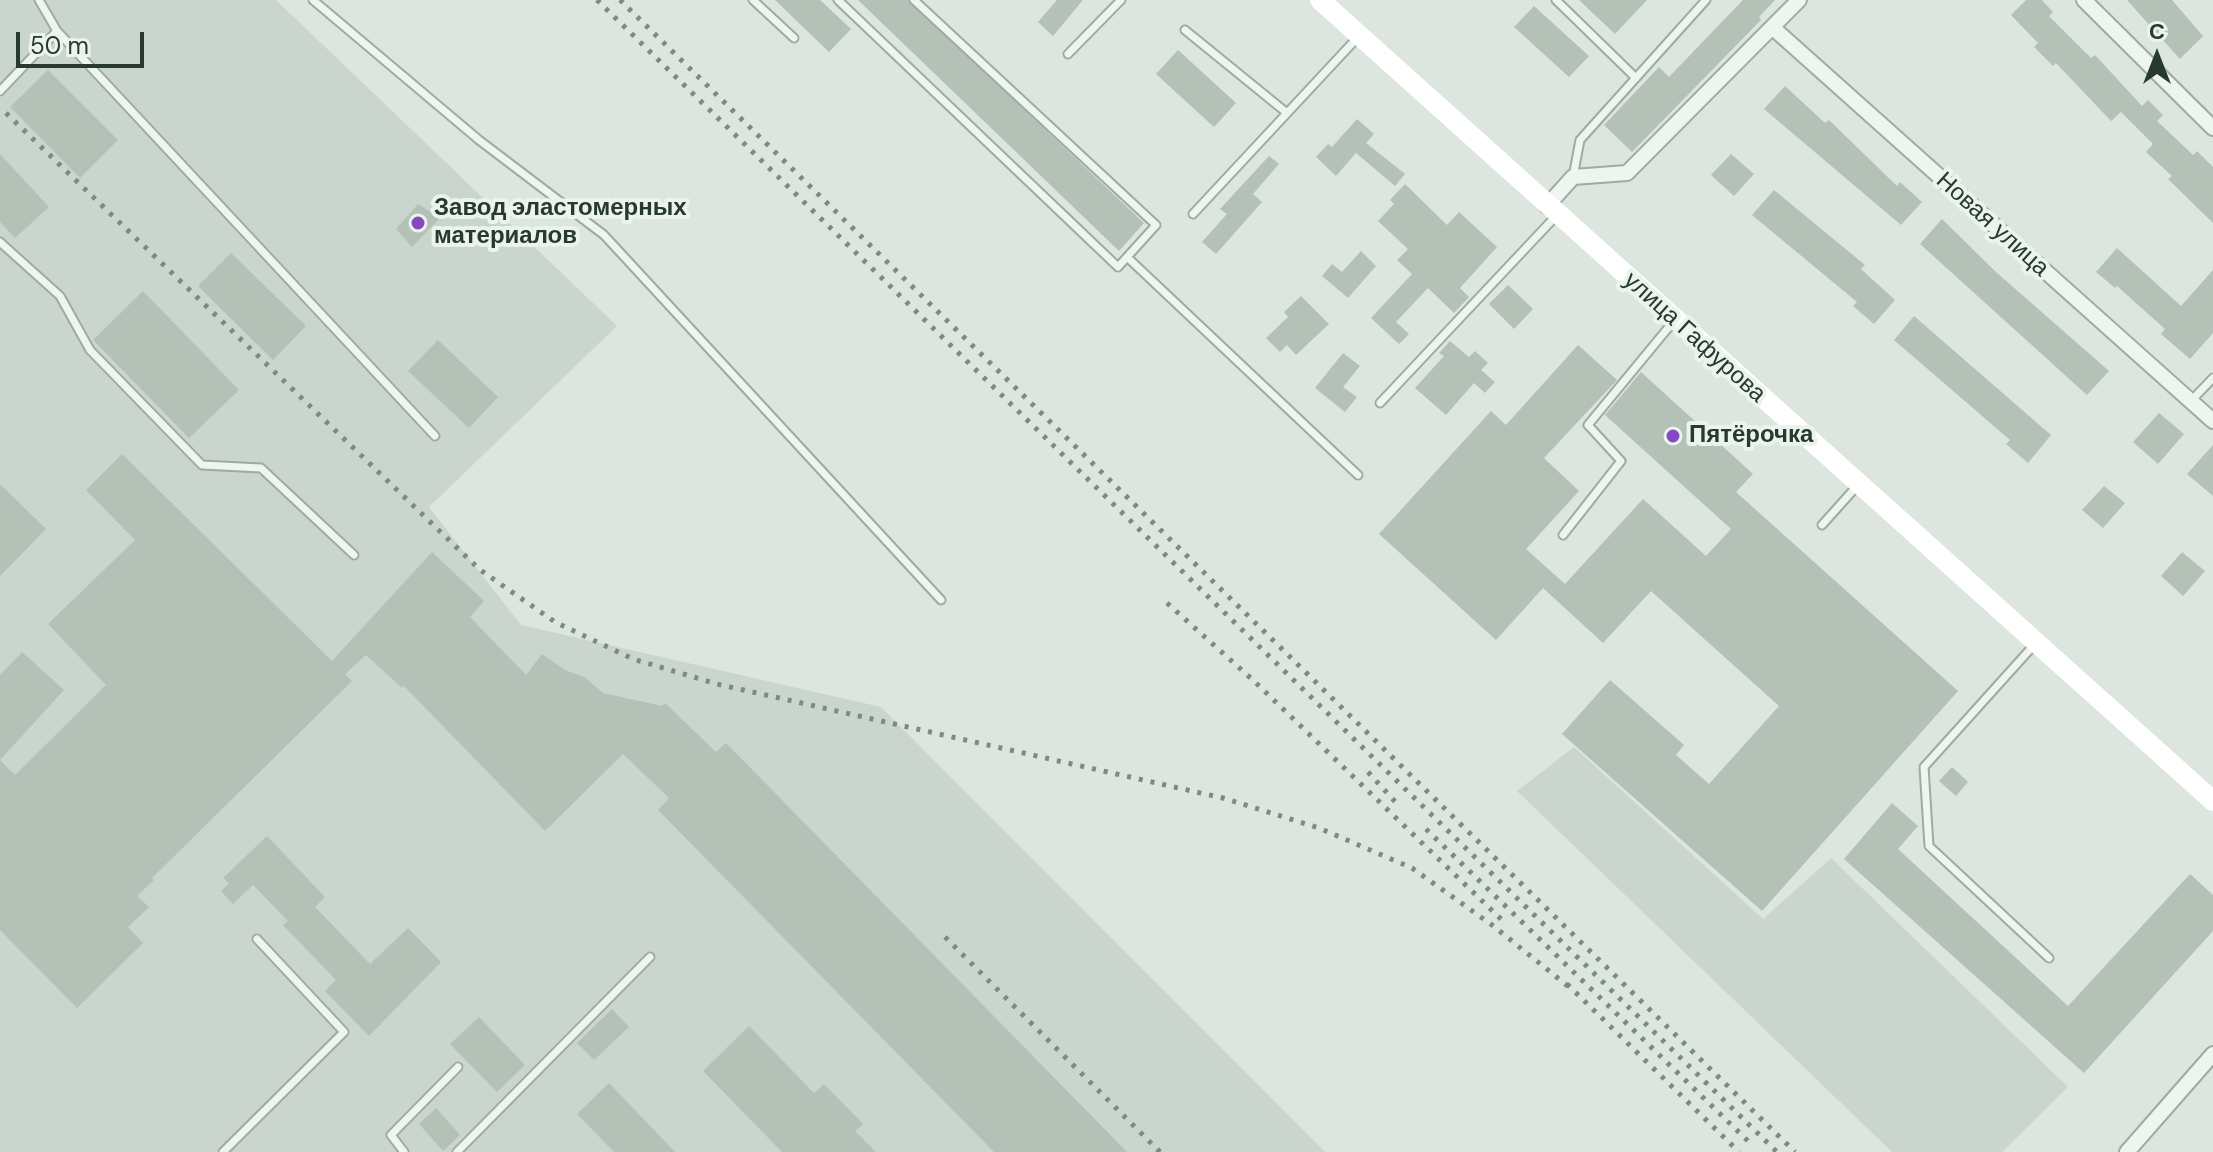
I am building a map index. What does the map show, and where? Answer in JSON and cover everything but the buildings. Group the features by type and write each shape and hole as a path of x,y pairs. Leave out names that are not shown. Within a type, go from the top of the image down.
{"main road":[{"name":"улица Гафурова","path":"1320,0 2213,801"}],"street":[{"path":"1552,210 1573,177 1627,173 1799,0"},
{"path":"2084,0 2213,128"},
{"name":"Новая улица","path":"1772,27 2213,421"},
{"path":"2127,1152 2213,1054"}],"lane":[{"path":"39,0 57,31 435,436"},
{"path":"313,0 479,140 604,235 941,600"},
{"path":"753,0 794,38"},
{"path":"838,0 1118,267 1156,225 914,0"},
{"path":"1068,54 1121,0"},
{"path":"1556,0 1636,78"},
{"path":"1573,177 1580,140 1706,0"},
{"path":"1185,30 1287,113"},
{"path":"0,91 57,31"},
{"path":"1193,214 1359,36"},
{"path":"1380,403 1552,210"},
{"path":"0,242 60,296 90,350 202,465 261,468 354,555"},
{"path":"1127,257 1358,475"},
{"path":"1563,535 1621,461 1588,425 1674,320"},
{"path":"2191,401 2213,378"},
{"path":"1822,525 1858,484"},
{"path":"2036,643 1924,767 1929,846 2049,958"},
{"path":"223,1152 344,1032 257,939"},
{"path":"457,1152 650,957"},
{"path":"404,1152 391,1135 458,1067"}],"shaded area":[{"path":"0,0 276,0 617,326 429,507 521,625 881,707 1325,1152 0,1152"},
{"path":"1574,747 1763,919 1831,858 2068,1087 2002,1152 1892,1152 1517,791"}],"railway":[{"path":"597,0 1777,1152"},
{"path":"620,0 1795,1152"},
{"path":"6,113 479,569 555,622 633,659 717,684 1223,798 1319,828 1412,868 1492,925 1574,991"},
{"path":"1167,603 1254,681 1504,922"},
{"path":"1368,772 1400,807"},
{"path":"1426,829 1748,1141"},
{"path":"945,937 1160,1152"},
{"path":"1567,984 1739,1152"}],"place":[{"name":"Завод эластомерных материалов","path":"418,223"},
{"name":"Пятёрочка","path":"1673,436"}]}
